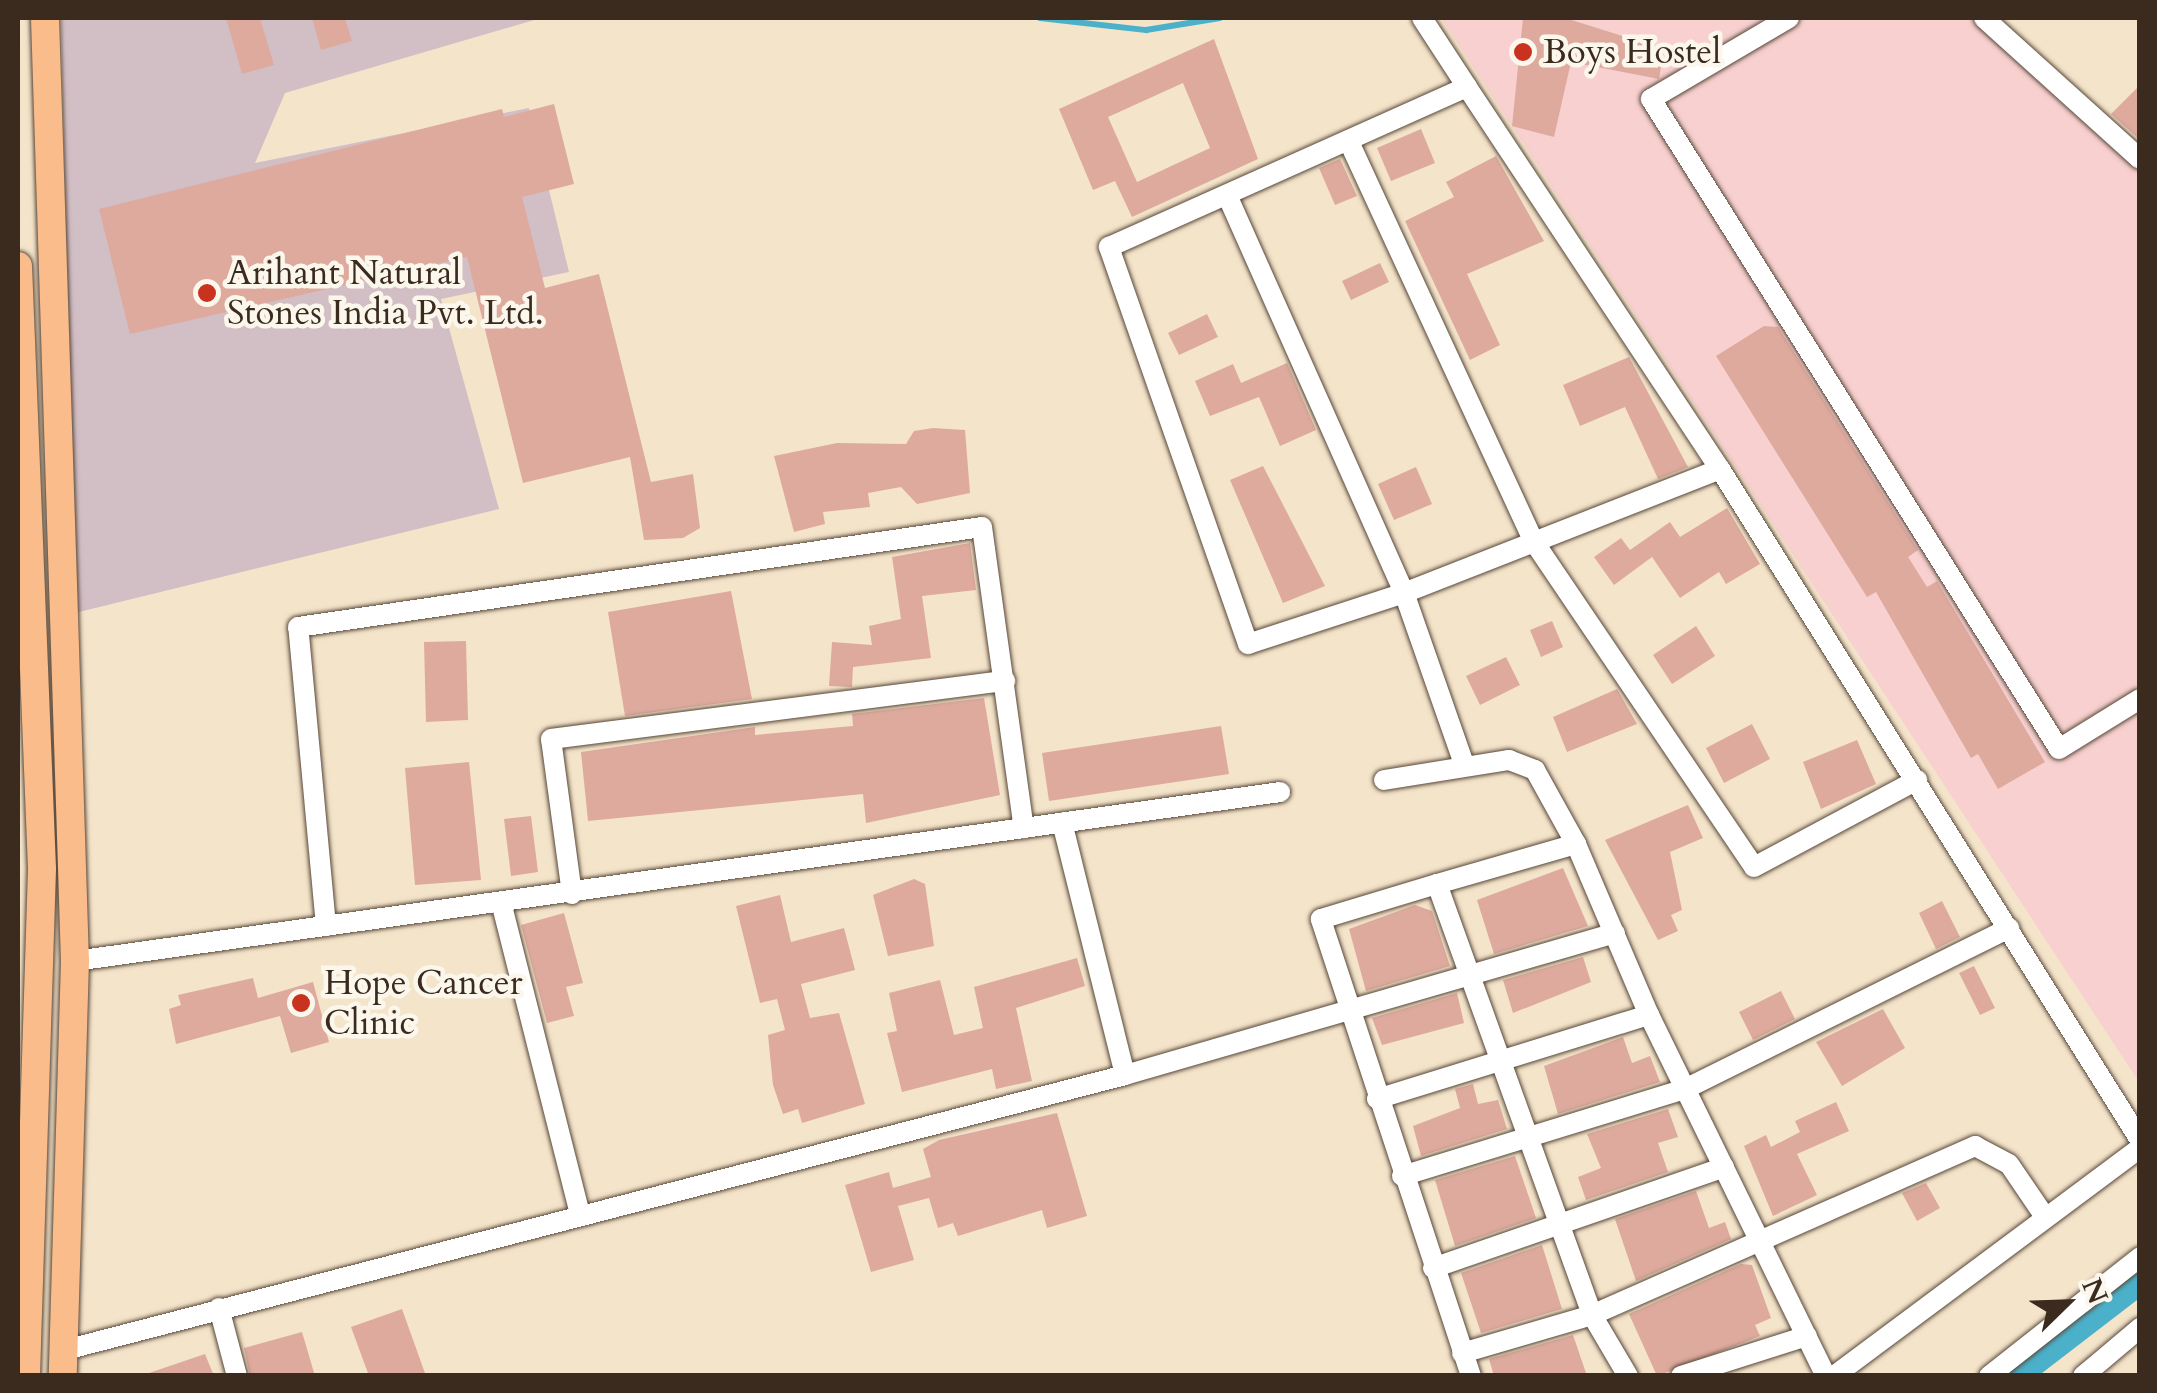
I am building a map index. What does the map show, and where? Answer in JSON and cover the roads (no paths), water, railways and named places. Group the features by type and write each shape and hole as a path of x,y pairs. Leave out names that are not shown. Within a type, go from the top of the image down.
{"main road":[{"path":"45,18 76,960 64,1363"},
{"path":"18,266 42,870 26,1376"}],"street":[{"path":"1422,18 1720,470 2140,1140"},
{"path":"1789,18 1650,99 2058,749 2140,699"},
{"path":"1984,18 2140,159"},
{"path":"1467,87 1350,144 1109,248 1248,644 1404,593 1720,470"},
{"path":"1350,144 1534,542 1754,867 1917,780"},
{"path":"1227,195 1404,593 1464,764"},
{"path":"326,926 298,627 982,527 1024,828"},
{"path":"572,894 551,739 1005,681"},
{"path":"1384,780 1464,764 1509,760 1535,770 1576,844 1649,1015 1826,1376"},
{"path":"76,960 502,906 1280,792"},
{"path":"1062,823 1124,1076"},
{"path":"1471,1376 1349,1017 1321,918 1576,844"},
{"path":"1437,884 1592,1314 1628,1376"},
{"path":"502,906 578,1210"},
{"path":"1402,1176 1530,1140 1685,1089 2009,928"},
{"path":"64,1363 219,1308 578,1210 1349,1017 1615,933"},
{"path":"1377,1099 1649,1015"},
{"path":"1462,1353 1592,1314 1762,1244 1976,1146 2009,1164 2045,1218"},
{"path":"1834,1376 2140,1148"},
{"path":"1433,1268 1724,1167"},
{"path":"1989,1376 2140,1257"},
{"path":"219,1308 237,1376"},
{"path":"2083,1376 2140,1328"},
{"path":"1681,1376 1806,1336"}],"waterway":[{"path":"1040,18 1146,30 1220,18"},
{"path":"2020,1376 2140,1284"}],"place":[{"name":"Boys Hostel","path":"1523,52"},
{"name":"Arihant Natural Stones India Pvt. Ltd.","path":"207,293"},
{"name":"Hope Cancer Clinic","path":"301,1003"}]}
